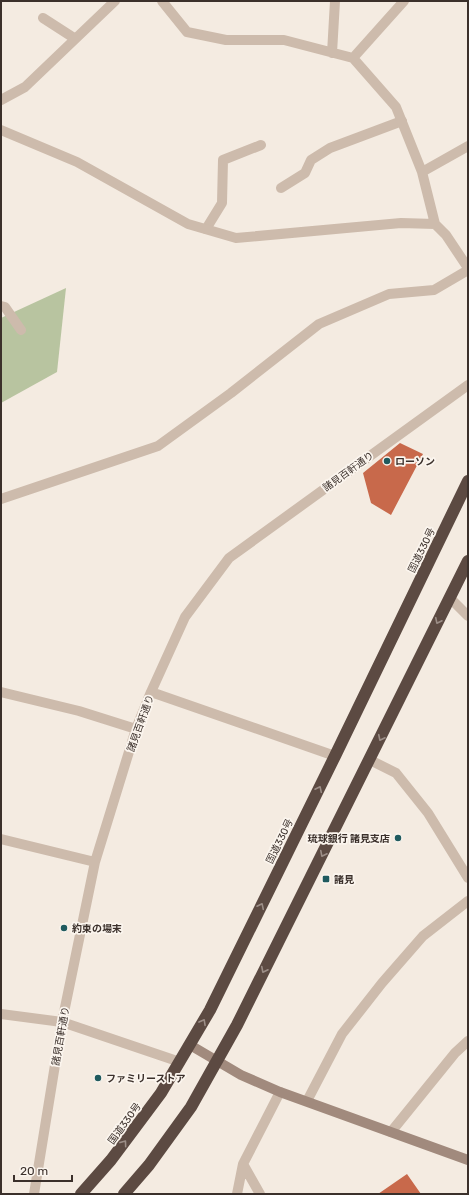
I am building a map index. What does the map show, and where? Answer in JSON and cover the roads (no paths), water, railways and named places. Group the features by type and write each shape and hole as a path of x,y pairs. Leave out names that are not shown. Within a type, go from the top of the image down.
{"highway":[{"name":"国道330号","path":"81,1194 111,1160 161,1093 210,1010 468,481"},
{"path":"124,1194 149,1165 191,1107 240,1018 468,561"}],"street":[{"path":"1,100 25,87 114,1"},
{"path":"1,499 158,446 231,393 319,324 389,294 434,290 468,269 446,235 435,224 422,172 396,108 353,58 284,40 226,40 187,32 162,1"},
{"path":"332,53 335,1"},
{"path":"353,58 404,1"},
{"path":"43,18 74,38"},
{"path":"281,188 305,173 311,160 330,148 402,121"},
{"path":"1,130 77,162 188,224 236,238 401,223 435,224"},
{"path":"206,229 222,203 223,160 261,145"},
{"path":"422,172 468,146"},
{"path":"1,306 6,307 21,330"},
{"name":"諸見百軒通り","path":"34,1194 62,1022 95,862 136,729 150,692 186,617 229,558 468,385"},
{"path":"450,598 468,616"},
{"path":"1,692 79,711 136,729"},
{"path":"150,692 335,756"},
{"path":"370,760 396,773 428,813 468,878"},
{"path":"1,839 95,862"},
{"path":"306,1101 342,1034 382,983 423,936 468,901"},
{"path":"1,1014 62,1022 180,1062"},
{"path":"391,1132 454,1053 468,1041"},
{"path":"190,1045 216,1062 280,1092 468,1160"},
{"path":"236,1194 243,1164 280,1092"},
{"path":"243,1164 260,1194"}],"place":[{"name":"ローソン","path":"387,461"},
{"name":"琉球銀行 諸見支店","path":"398,838"},
{"name":"諸見","path":"326,879"},
{"name":"約束の場末","path":"64,928"},
{"name":"ファミリーストア","path":"98,1078"}]}
